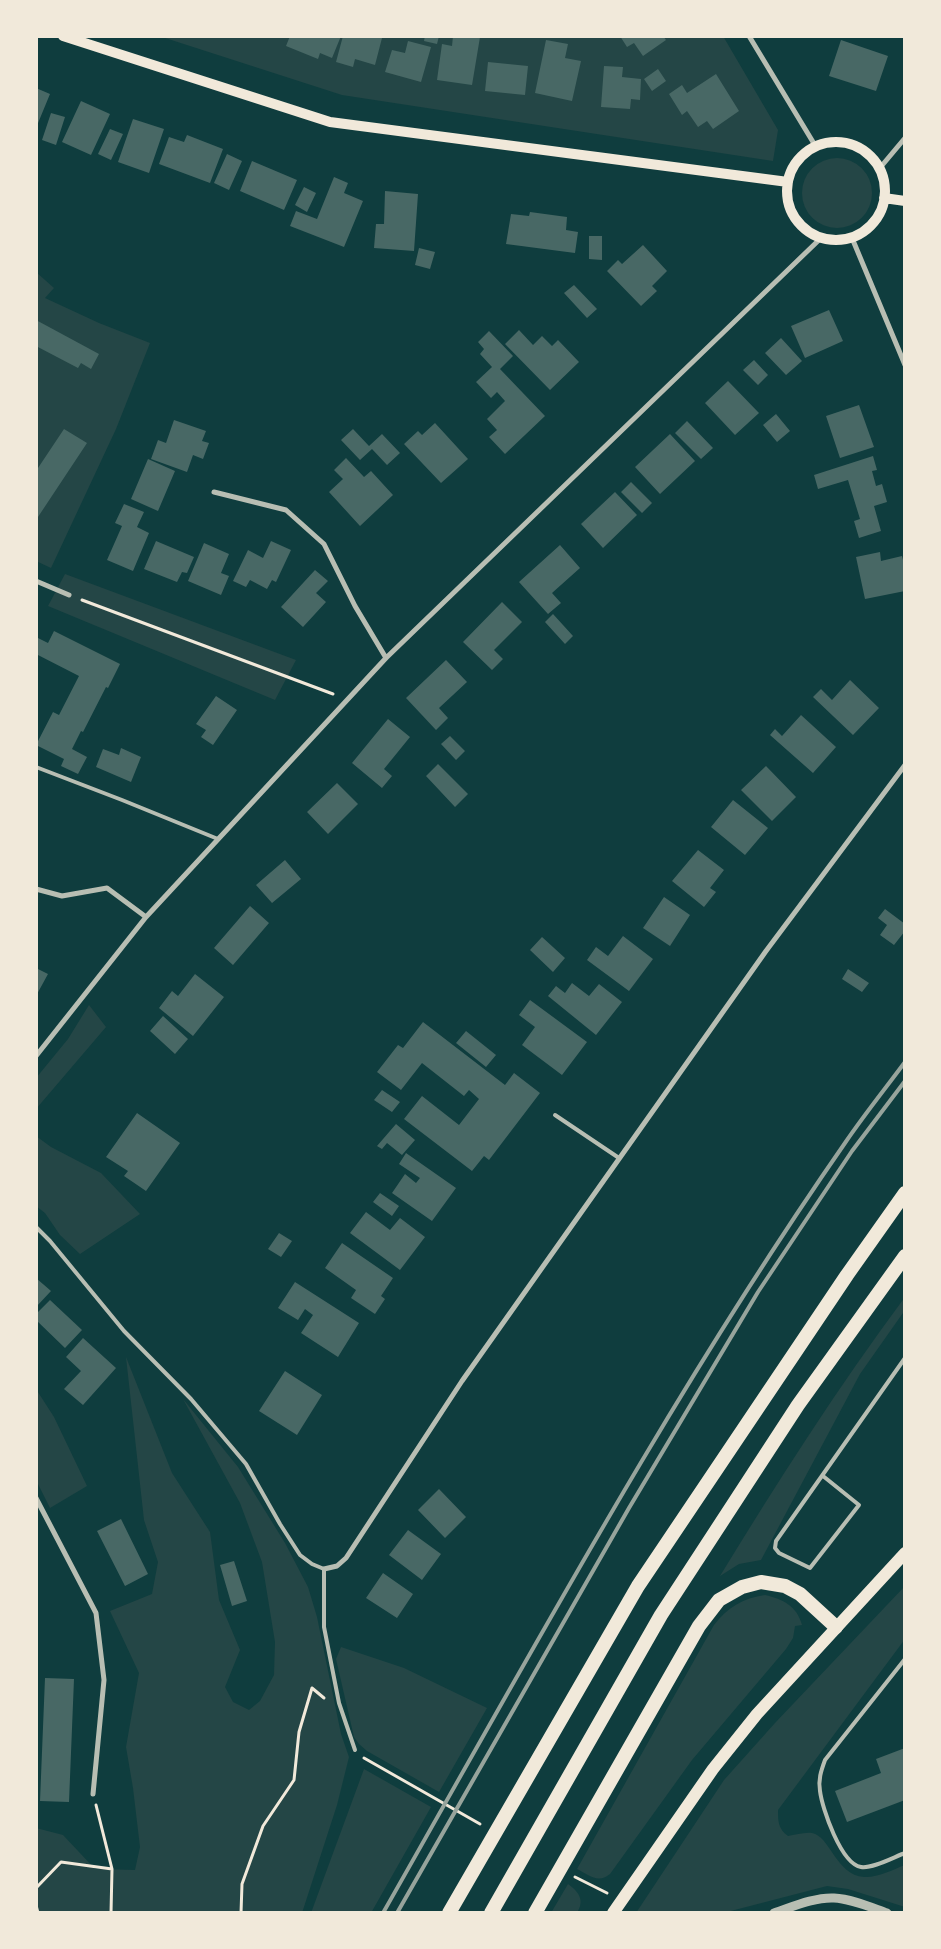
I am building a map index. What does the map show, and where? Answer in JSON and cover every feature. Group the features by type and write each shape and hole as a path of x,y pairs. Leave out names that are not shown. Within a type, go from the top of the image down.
{"highway":[{"path":"449,1913 638,1586 847,1275 905,1193"},
{"path":"491,1913 660,1614 798,1405 905,1256"},
{"path":"535,1913 698,1626 719,1600 742,1587 761,1582 786,1586 800,1594 836,1628"}],"main road":[{"path":"63,36 330,122 788,182"},
{"path":"828,143 841,143 854,146 866,153 880,169 884,183 884,198 878,216 872,224 852,238 834,240 821,238 806,230 792,213 787,196 788,182 791,172 798,161 816,147 828,143"},
{"path":"884,198 905,201"},
{"path":"613,1913 713,1769 757,1714 905,1553"}],"street":[{"path":"749,36 816,147"},
{"path":"880,169 905,138"},
{"path":"36,1056 146,917 386,658 821,238"},
{"path":"852,238 905,365"},
{"path":"214,492 286,510 324,544 355,606 386,658"},
{"path":"36,581 69,595"},
{"path":"324,1569 337,1566 346,1558 462,1381 619,1158 766,952 905,765"},
{"path":"36,890 62,896 107,888 146,917"},
{"path":"36,1498 96,1613 104,1680 93,1794"},
{"path":"774,1913 822,1899 833,1898 887,1913"}],"lane":[{"path":"36,768 218,839"},
{"path":"555,1115 619,1158"},
{"path":"36,1226 124,1331 191,1398 246,1464 300,1555 312,1564 324,1569 324,1627 339,1703 355,1750"},
{"path":"823,1476 859,1505 810,1568 778,1552 775,1548 776,1541 905,1358"},
{"path":"905,1659 825,1760 819,1778 820,1792 831,1828 844,1854 852,1862 860,1867 870,1866 905,1853"}],"path":[{"path":"69,595 347,700"},
{"path":"241,1913 242,1884 264,1826 294,1780 299,1732 312,1688 324,1697 339,1703"},
{"path":"355,1750 365,1760 388,1772"},
{"path":"93,1794 112,1869 111,1913"},
{"path":"36,1888 61,1862 112,1869"},
{"path":"572,1876 621,1900"},
{"path":"36,1905 38,1913"}],"shaded area":[{"path":"159,36 723,36 778,130 773,161 342,95"},
{"path":"830,158 844,158 857,164 866,173 872,186 870,206 862,218 844,228 830,228 817,222 808,213 802,200 802,186 808,173 817,164"},
{"path":"36,272 54,288 45,298 99,323 150,343 116,429 51,568 36,561"},
{"path":"65,574 296,660 275,700 48,606"},
{"path":"89,1005 106,1027 36,1109 36,1078 68,1039"},
{"path":"36,1136 51,1147 101,1173 140,1214 80,1254 60,1235 45,1213 36,1206"},
{"path":"905,1297 905,1310 860,1374 761,1560 739,1564 720,1576 809,1435"},
{"path":"126,1357 172,1473 210,1532 219,1600 240,1650 225,1687 233,1702 249,1710 260,1701 274,1675 275,1642 262,1562 240,1503 183,1399 238,1467 285,1543 308,1587 317,1617 341,1734 349,1757 337,1805 302,1913 36,1913 36,1828 63,1835 95,1869 135,1870 140,1847 126,1747 139,1673 110,1611 152,1594 158,1562 144,1520"},
{"path":"36,1389 54,1417 87,1486 50,1508 36,1480"},
{"path":"905,1586 905,1639 778,1810 778,1818 782,1831 788,1836 812,1833 818,1836 840,1863 854,1875 874,1876 905,1865 905,1907 848,1889 827,1886 723,1913 636,1913 724,1780 775,1723"},
{"path":"765,1595 788,1604 800,1618 802,1625 795,1626 793,1638 786,1649 692,1760 610,1874 606,1877 597,1878 577,1869 714,1625 736,1605 757,1596"},
{"path":"341,1647 404,1668 487,1708 439,1792 367,1751 354,1737 336,1659"},
{"path":"364,1769 431,1807 371,1913 311,1913"},
{"path":"568,1884 575,1890 581,1900 577,1913 551,1913"}],"building":[{"path":"290,36 341,36 332,58 320,53 318,59 286,46"},
{"path":"343,36 375,36 382,38 375,65 355,59 353,67 336,62"},
{"path":"425,36 439,36 437,44 424,41"},
{"path":"453,36 480,37 472,85 437,80 442,44 452,46"},
{"path":"620,36 663,36 666,40 643,56 634,43 627,47"},
{"path":"546,40 568,44 565,58 581,61 572,101 535,93"},
{"path":"841,40 888,56 876,91 829,76"},
{"path":"408,41 431,47 421,82 385,72 392,50 405,53"},
{"path":"488,62 528,66 525,95 485,91"},
{"path":"604,66 623,67 622,77 641,79 640,100 631,99 630,109 601,107"},
{"path":"658,69 666,81 652,91 644,79"},
{"path":"716,74 739,111 713,129 707,121 698,127 687,111 682,115 669,94 682,85 687,93"},
{"path":"36,88 50,94 36,128"},
{"path":"81,101 110,114 91,155 62,142"},
{"path":"51,113 65,117 56,145 42,140"},
{"path":"133,119 164,129 149,173 118,162"},
{"path":"110,129 123,134 111,160 98,154"},
{"path":"187,135 223,149 210,183 159,164 169,137 184,142"},
{"path":"227,154 242,161 229,190 214,183"},
{"path":"252,161 297,180 284,210 240,191"},
{"path":"334,177 348,183 344,193 363,201 344,247 290,226 296,211 317,219"},
{"path":"304,187 316,193 307,212 295,205"},
{"path":"385,191 418,194 414,251 374,248 376,224 384,224"},
{"path":"530,212 567,217 566,230 578,232 575,253 506,244 511,214 529,216"},
{"path":"589,236 602,236 602,260 589,259"},
{"path":"643,245 667,271 652,286 657,291 641,306 607,271 618,260 622,264"},
{"path":"419,248 435,252 430,269 415,265"},
{"path":"574,285 597,309 587,318 564,293"},
{"path":"829,310 843,341 805,358 791,326"},
{"path":"36,320 99,354 91,369 81,363 78,368 36,346"},
{"path":"519,330 533,345 542,336 552,346 558,340 579,362 550,390 505,344"},
{"path":"489,331 513,356 500,369 545,416 505,454 489,437 497,430 487,419 505,401 497,392 491,398 476,382 492,367 480,354 484,349 478,342"},
{"path":"781,338 802,361 786,375 765,353"},
{"path":"754,360 768,375 758,385 743,370"},
{"path":"728,381 759,413 735,435 705,403"},
{"path":"859,405 874,447 840,458 826,416"},
{"path":"776,414 790,431 777,442 763,425"},
{"path":"174,420 206,431 202,441 209,443 203,459 193,455 187,472 151,459 158,440 166,443"},
{"path":"687,421 713,448 701,459 675,433"},
{"path":"435,423 468,459 441,483 404,444 418,431 422,435"},
{"path":"64,429 87,443 36,520 36,471"},
{"path":"353,429 369,446 382,434 400,453 387,465 372,449 360,460 341,440"},
{"path":"670,434 695,461 660,494 635,467"},
{"path":"873,456 877,470 872,471 876,486 882,484 887,502 874,506 881,531 859,538 854,521 860,519 848,480 818,489 814,475"},
{"path":"346,458 364,477 371,471 393,495 360,526 329,492 343,479 334,470"},
{"path":"148,459 175,471 158,511 131,499"},
{"path":"631,482 652,503 642,513 621,492"},
{"path":"615,492 637,515 603,548 581,524"},
{"path":"124,504 144,512 137,527 149,533 133,571 107,560 122,526 115,523"},
{"path":"156,541 194,557 187,573 182,572 177,582 144,569"},
{"path":"271,541 291,550 276,582 272,580 267,589 250,580 246,587 233,581 248,550 263,558"},
{"path":"204,543 229,554 221,573 229,576 221,595 188,581"},
{"path":"560,545 580,568 552,593 561,603 548,614 519,582"},
{"path":"880,552 881,561 902,556 905,568 905,591 865,599 856,557"},
{"path":"315,570 328,581 316,593 326,602 303,627 281,607"},
{"path":"502,602 522,622 494,650 503,659 492,670 463,642"},
{"path":"553,614 573,636 565,644 545,622"},
{"path":"54,631 120,664 72,749 87,757 78,774 61,766 64,759 36,745 53,712 59,715 79,676 36,654 36,637 48,643"},
{"path":"446,660 467,682 439,708 448,718 436,730 406,698"},
{"path":"850,680 879,708 853,735 813,697 821,689 832,700"},
{"path":"216,696 237,710 213,745 201,737 206,730 196,724"},
{"path":"801,715 836,747 813,773 770,735 775,729 782,736"},
{"path":"388,719 410,737 384,769 392,776 382,788 352,763"},
{"path":"450,736 465,751 456,760 441,744"},
{"path":"121,748 141,757 131,782 96,767 103,749 119,755"},
{"path":"438,764 468,794 455,807 426,776"},
{"path":"766,766 796,797 772,821 741,790"},
{"path":"337,783 358,804 328,834 307,812"},
{"path":"733,800 768,828 745,855 711,827"},
{"path":"698,850 724,870 710,888 716,892 704,907 672,881"},
{"path":"285,860 301,879 272,903 256,885"},
{"path":"664,897 690,915 670,946 643,928"},
{"path":"250,906 269,923 233,965 214,948"},
{"path":"885,909 905,924 905,931 894,945 880,935 887,925 878,918"},
{"path":"623,936 653,959 629,991 587,960 596,947 608,956"},
{"path":"542,937 565,958 553,972 530,950"},
{"path":"36,968 48,974 36,996"},
{"path":"848,969 869,983 862,992 842,979"},
{"path":"195,974 224,997 193,1036 159,1008 172,991 178,996"},
{"path":"572,983 589,996 599,984 622,1002 596,1035 548,996 556,986 565,993"},
{"path":"530,1000 587,1042 562,1075 522,1045 535,1027 519,1015"},
{"path":"163,1016 188,1039 175,1054 150,1031"},
{"path":"423,1022 505,1085 514,1073 540,1093 489,1160 484,1156 472,1171 404,1119 422,1096 459,1125 479,1099 469,1090 464,1096 422,1063 401,1090 377,1072 398,1045 403,1048"},
{"path":"466,1031 496,1055 486,1067 456,1043"},
{"path":"382,1090 400,1102 392,1112 374,1100"},
{"path":"137,1113 180,1143 146,1191 124,1176 128,1171 106,1157"},
{"path":"396,1124 415,1140 402,1155 387,1143 382,1149 377,1146"},
{"path":"406,1153 456,1188 432,1221 392,1193 405,1174 416,1183 420,1178 399,1164"},
{"path":"380,1193 399,1206 392,1216 373,1202"},
{"path":"366,1212 390,1230 400,1218 425,1237 400,1270 350,1233"},
{"path":"279,1233 292,1241 281,1257 268,1249"},
{"path":"342,1243 393,1278 381,1296 385,1299 375,1314 351,1298 356,1290 325,1268"},
{"path":"36,1278 51,1291 36,1307"},
{"path":"295,1282 359,1323 338,1357 301,1333 313,1315 305,1309 298,1320 278,1308"},
{"path":"50,1300 82,1330 65,1348 36,1320 36,1314"},
{"path":"83,1338 116,1368 83,1405 64,1389 81,1371 66,1357"},
{"path":"285,1371 322,1395 297,1435 259,1411"},
{"path":"439,1489 466,1517 445,1538 418,1510"},
{"path":"121,1519 148,1574 125,1586 97,1531"},
{"path":"408,1530 441,1554 422,1580 389,1555"},
{"path":"234,1561 247,1601 232,1606 220,1565"},
{"path":"383,1573 413,1594 397,1618 366,1598"},
{"path":"45,1678 74,1679 69,1802 40,1801"},
{"path":"905,1748 905,1800 847,1822 835,1791 881,1773 876,1759"}],"railway":[{"path":"383,1913 605,1523 721,1331 782,1236 852,1133 905,1062"},
{"path":"397,1913 629,1508 758,1292 852,1151 905,1081"}]}
